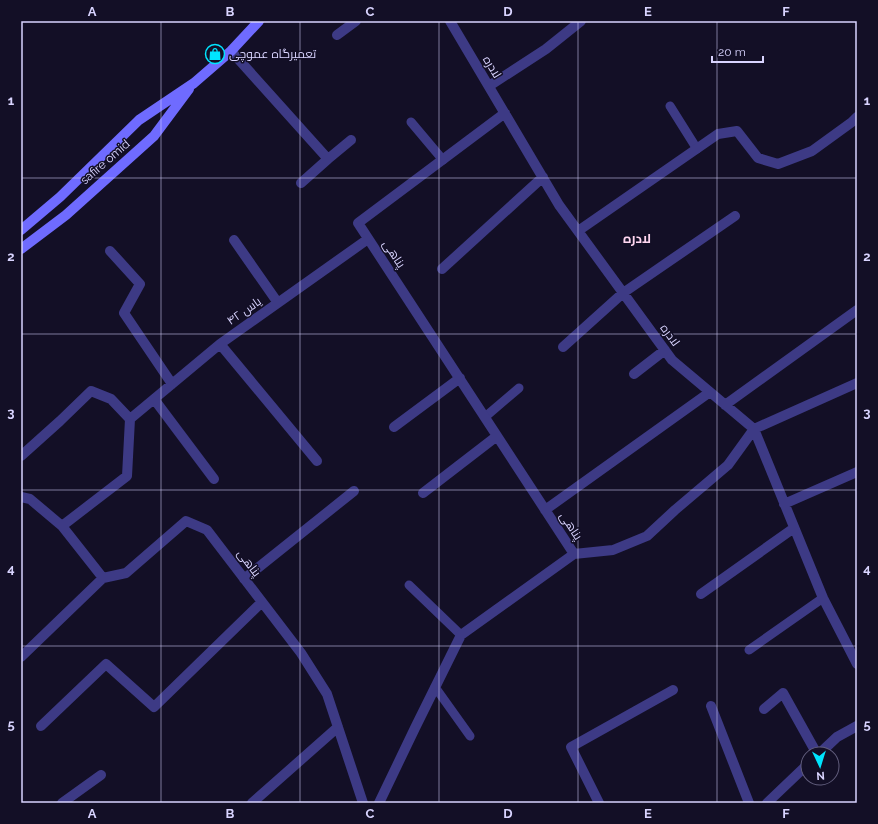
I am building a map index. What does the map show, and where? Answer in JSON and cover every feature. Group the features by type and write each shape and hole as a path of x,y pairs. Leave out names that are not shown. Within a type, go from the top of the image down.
{"street":[{"name":"safire omid","path":"21,230 60,197 139,120 194,82 232,51 259,21"},
{"path":"337,36 356,21"},
{"name":"لادره","path":"450,21 559,205 672,360 754,429 823,598 857,664"},
{"path":"489,86 546,49 581,21"},
{"path":"232,51 328,159"},
{"name":"safire omid","path":"21,249 66,215 154,136 194,82"},
{"path":"368,239 358,223 505,113"},
{"path":"578,231 718,134 737,131 758,158 778,164 812,151 857,117"},
{"path":"301,183 350,140"},
{"path":"442,268 543,177"},
{"path":"563,347 623,293 735,216"},
{"name":"یاس ۴۲","path":"130,419 220,344 368,239"},
{"name":"پناهی","path":"368,239 574,554 461,635 379,803"},
{"path":"234,240 278,303"},
{"path":"110,251 140,284 124,313 172,384"},
{"path":"725,405 857,310"},
{"path":"220,344 318,460"},
{"path":"634,374 665,350"},
{"path":"394,427 460,378"},
{"path":"574,554 613,550 647,536 728,465 754,429 857,383"},
{"path":"21,456 91,391 111,399 130,419 127,476 62,526"},
{"path":"545,510 710,392"},
{"path":"154,399 214,479"},
{"path":"423,493 497,436"},
{"path":"784,504 857,472"},
{"path":"244,579 354,491"},
{"path":"21,497 30,499 62,526 103,578 21,657"},
{"name":"پناهی","path":"103,578 126,573 186,521 207,530 300,653 327,694 363,803"},
{"path":"701,594 794,528"},
{"path":"41,726 106,664 154,707 262,602"},
{"path":"599,803 572,747 672,690"},
{"path":"764,709 783,693 813,746"},
{"path":"711,706 749,803"},
{"path":"827,746 837,737 857,726"},
{"path":"252,803 338,727"},
{"path":"767,803 800,772"},
{"path":"62,803 101,775"}],"lane":[{"path":"670,106 697,149"},
{"path":"411,122 443,160"},
{"path":"485,417 519,388"},
{"path":"409,585 461,635"},
{"path":"749,650 823,598"},
{"path":"435,687 470,736"}],"place":[{"name":"تعمیرگاه عموچی","path":"215,54"}],"district":[{"name":"لادره","path":"637,238"}]}
